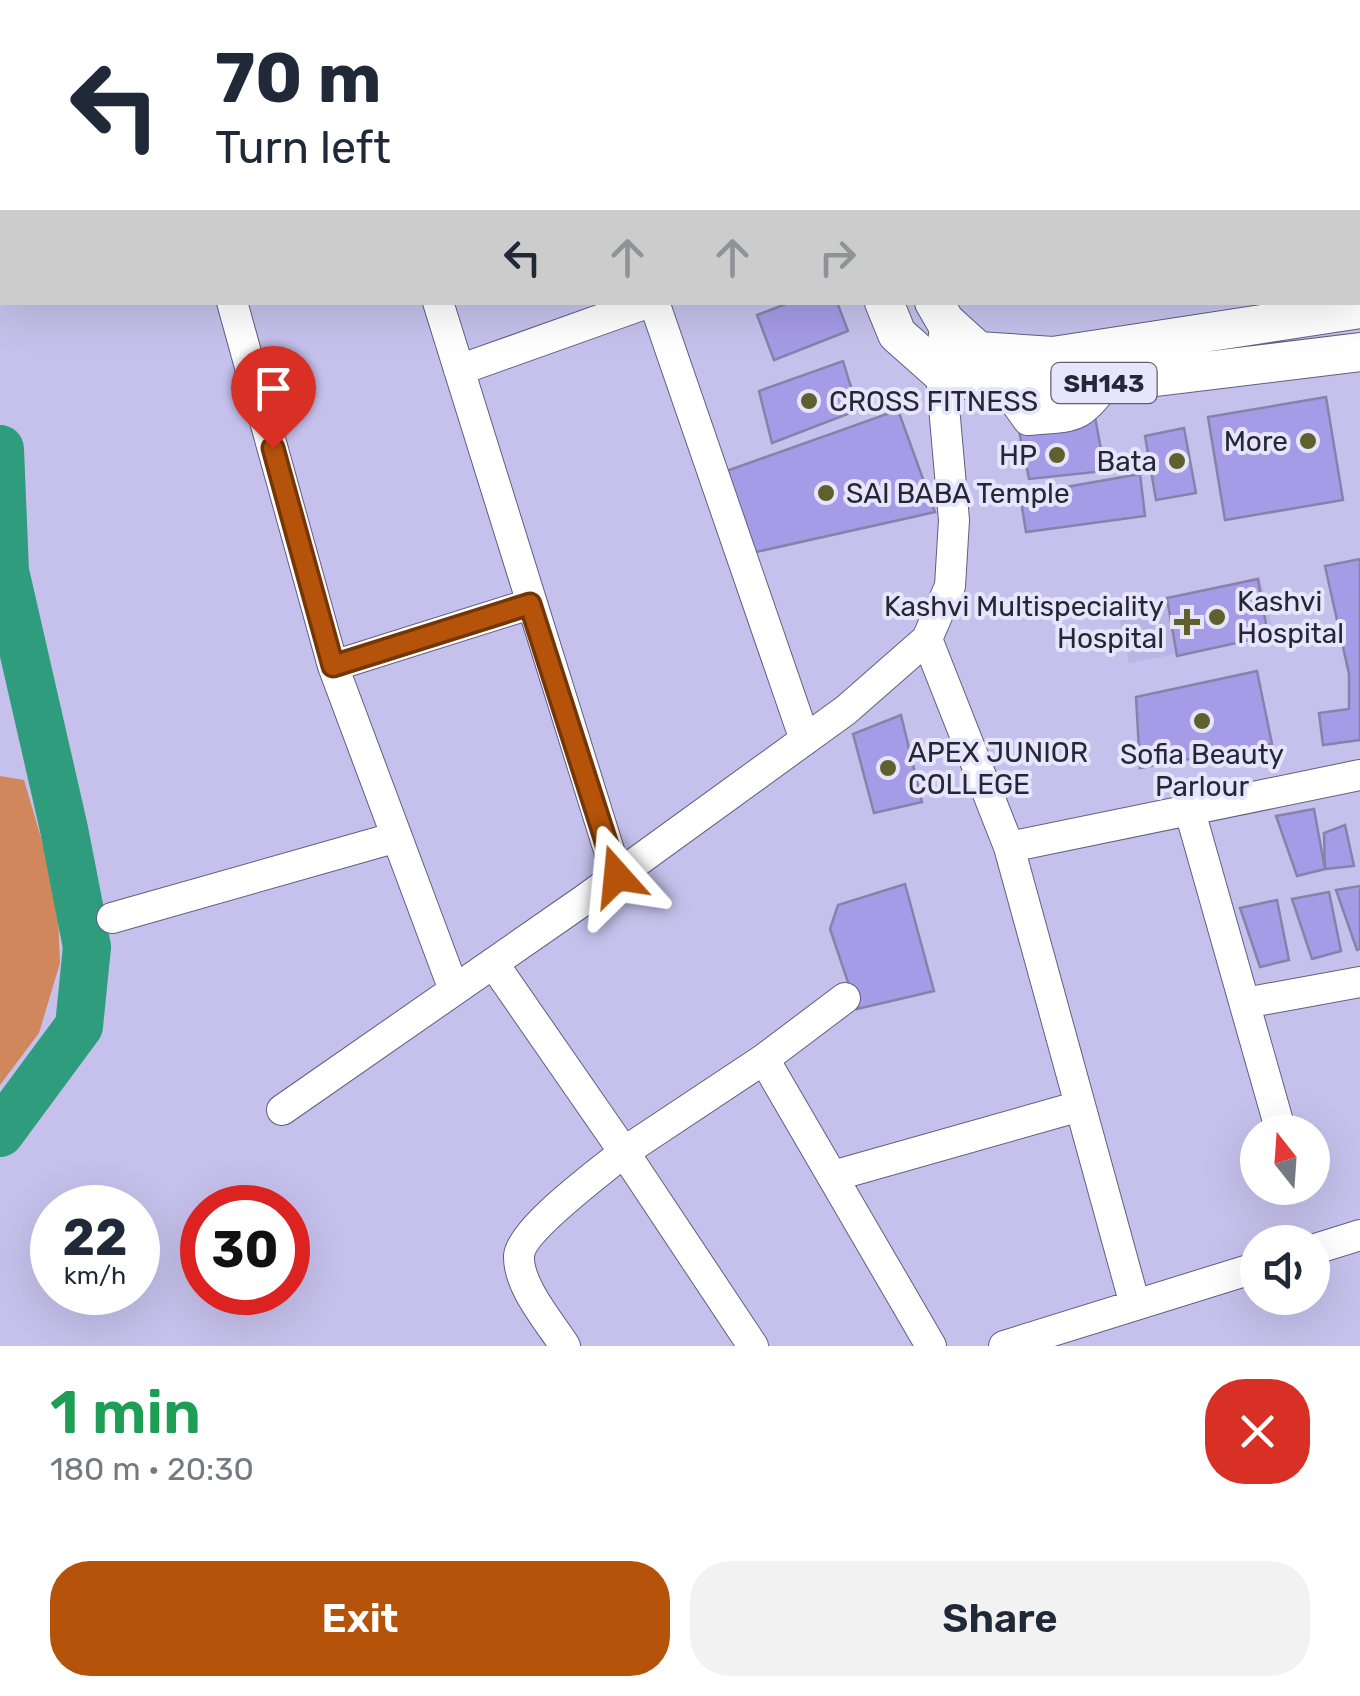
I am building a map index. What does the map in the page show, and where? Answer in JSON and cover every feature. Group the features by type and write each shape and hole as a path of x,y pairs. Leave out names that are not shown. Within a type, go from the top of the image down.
{"main road":[{"name":"SH143","path":"885,305 896,334 942,374 1005,388 1066,388 1360,352"},
{"name":"SH143","path":"939,312 978,351 1053,356 1360,309"}],"street":[{"path":"233,305 333,666 454,990"},
{"path":"439,305 617,876"},
{"path":"458,370 643,305"},
{"path":"653,305 804,740"},
{"path":"282,1110 846,710 927,638 950,586 954,520 939,312"},
{"path":"333,666 530,604"},
{"path":"927,638 1009,847 1135,1305"},
{"path":"1009,847 1360,774"},
{"path":"1190,808 1277,1115"},
{"path":"112,918 397,837"},
{"path":"493,963 753,1346"},
{"path":"1245,1003 1360,982"},
{"path":"565,1346 523,1276 519,1252 523,1242 624,1152 764,1059 844,998"},
{"path":"764,1059 932,1346"},
{"path":"832,1176 1080,1106"},
{"path":"1330,1244 1360,1235"},
{"path":"1004,1346 1240,1273"}],"shaded area":[{"name":"Kashvi Hospital","path":"1260,576 1274,636 1129,663 1118,613"},
{"path":"0,776 24,780 57,892 60,963 39,1033 0,1085"}],"building":[{"path":"783,305 838,305 848,331 774,360 757,315"},
{"name":"CROSS FITNESS","path":"843,361 858,410 772,443 759,391"},
{"path":"1326,397 1343,500 1225,520 1208,417"},
{"name":"SAI BABA Temple","path":"898,410 935,512 747,554 718,474"},
{"path":"1095,417 1105,471 1029,479 1018,426"},
{"path":"1184,428 1196,493 1156,500 1145,436"},
{"path":"1140,474 1145,516 1026,532 1020,495"},
{"path":"1360,559 1360,740 1323,745 1319,713 1349,709 1349,674 1325,566"},
{"name":"Kashvi Hospital","path":"1258,579 1268,636 1177,656 1167,598"},
{"name":"Sofia Beauty Parlour","path":"1257,671 1272,744 1140,768 1136,697"},
{"name":"APEX JUNIOR COLLEGE","path":"901,715 922,802 874,813 853,734"},
{"path":"1314,809 1325,869 1297,876 1276,816"},
{"path":"1345,825 1354,866 1325,869 1324,833"},
{"path":"905,884 934,991 857,1009 830,929 838,905"},
{"path":"1360,886 1360,949 1357,950 1336,890"},
{"path":"1329,892 1341,951 1312,959 1292,899"},
{"path":"1277,900 1289,960 1260,967 1240,908"}],"waterway":[{"path":"0,449 5,571 87,947 79,1026 0,1133"}],"place":[{"name":"CROSS FITNESS","path":"809,401"},
{"name":"More","path":"1308,441"},
{"name":"HP","path":"1057,455"},
{"name":"Bata","path":"1177,461"},
{"name":"SAI BABA Temple","path":"826,493"},
{"name":"Kashvi Hospital","path":"1217,617"},
{"name":"Kashvi Multispeciality Hospital","path":"1187,622"},
{"name":"Sofia Beauty Parlour","path":"1202,721"},
{"name":"APEX JUNIOR COLLEGE","path":"888,768"}],"route":[{"path":"273,448 333,666 530,604 617,876"}]}
